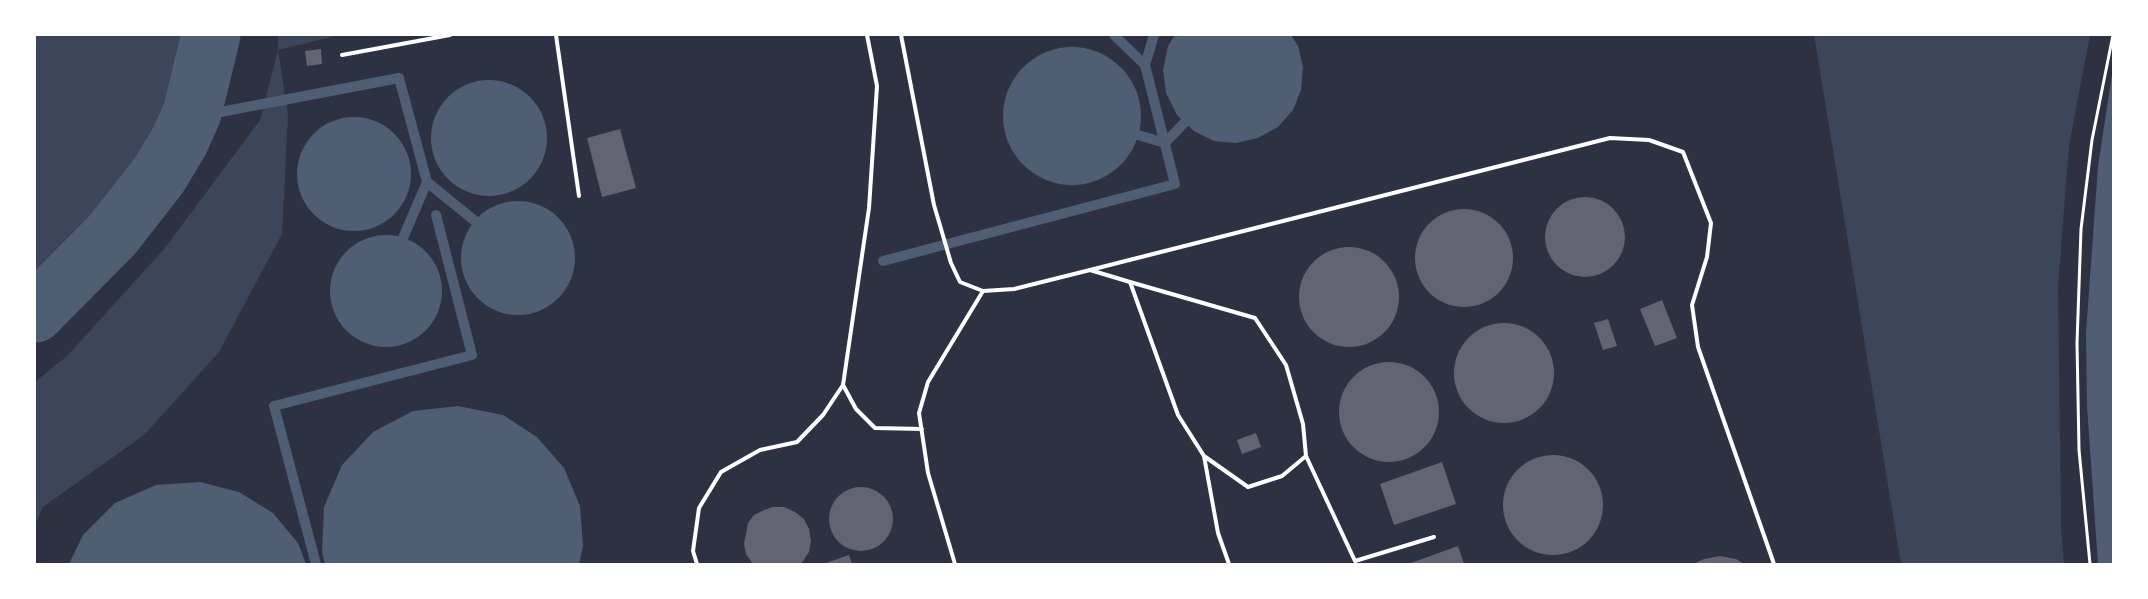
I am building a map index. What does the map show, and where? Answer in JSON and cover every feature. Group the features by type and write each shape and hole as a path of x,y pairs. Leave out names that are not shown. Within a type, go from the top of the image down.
{"lane":[{"path":"342,55 450,35"},
{"path":"556,35 579,196"},
{"path":"697,564 693,551 699,508 721,472 760,450 797,442 824,415 843,385 869,208 877,86 867,35"},
{"path":"901,35 934,205 951,263 960,282 983,292 1014,289 1610,138 1649,140 1683,152 1710,222 1706,257 1692,305 1698,347 1774,564"},
{"path":"1090,270 1255,318 1286,365 1303,424 1306,456 1355,561 1434,537"},
{"path":"1130,282 1178,415 1204,456 1248,488 1282,476 1306,456"},
{"path":"956,564 928,473 919,412 928,382 983,292"},
{"path":"843,385 856,409 875,428 922,429"},
{"path":"1204,456 1218,533 1230,564"}],"path":[{"path":"2090,564 2079,450 2077,343 2081,229 2092,140 2113,35"}],"shaded area":[{"path":"35,35 211,35 192,113 179,142 159,175 113,234 35,313"},
{"path":"278,35 339,35 278,50"},
{"path":"1175,35 1291,35 1298,46 1303,67 1301,90 1293,110 1278,127 1258,138 1236,143 1214,141 1194,131 1177,115 1166,93 1163,70 1168,46"},
{"path":"1814,35 2090,35 2069,146 2058,286 2061,527 2064,564 1901,564"},
{"path":"1072,47 1098,52 1121,67 1136,90 1141,116 1136,142 1121,165 1098,180 1072,185 1046,180 1023,165 1008,142 1003,116 1008,90 1023,67 1046,52"},
{"path":"278,50 288,115 282,234 219,352 144,435 43,507 35,525 35,382 67,356 164,249 260,120"},
{"path":"2113,68 2113,564 2098,564 2087,406 2086,333 2098,166"},
{"path":"489,80 511,84 530,97 543,116 547,138 543,160 530,179 511,192 489,196 467,192 448,179 435,160 431,138 435,116 448,97 467,84"},
{"path":"354,117 376,121 395,133 407,152 411,174 407,196 395,215 376,227 354,231 332,227 313,215 301,196 297,174 301,152 313,133 332,121"},
{"path":"518,201 540,206 558,218 570,236 575,258 570,280 558,298 540,310 518,315 496,310 478,298 466,280 461,258 466,236 478,218 496,206"},
{"path":"386,235 407,239 426,251 438,270 442,291 438,312 426,331 407,343 386,347 365,343 346,331 334,312 330,291 334,270 346,251 365,239"},
{"path":"458,406 503,415 537,437 564,468 580,506 583,546 579,564 325,564 322,552 324,507 342,465 373,432 413,411"},
{"path":"200,482 239,492 273,513 298,543 306,564 69,564 83,535 115,503 156,485"}],"building":[{"path":"321,49 322,64 307,66 305,51"},
{"path":"620,129 636,188 602,197 587,138"},
{"path":"1585,197 1600,200 1613,209 1622,222 1625,237 1622,252 1613,265 1600,274 1585,277 1570,274 1557,265 1548,252 1545,237 1548,222 1557,209 1570,200"},
{"path":"1464,209 1483,213 1498,224 1509,239 1513,258 1509,277 1498,292 1483,303 1464,307 1445,303 1430,292 1419,277 1415,258 1419,239 1430,224 1445,213"},
{"path":"1349,247 1368,251 1384,262 1395,278 1399,297 1395,316 1384,332 1368,343 1349,347 1330,343 1314,332 1303,316 1299,297 1303,278 1314,262 1330,251"},
{"path":"1662,300 1677,338 1655,346 1640,309"},
{"path":"1608,319 1617,346 1603,350 1594,323"},
{"path":"1504,323 1514,324 1532,331 1546,345 1553,363 1553,383 1546,401 1532,415 1514,422 1504,423 1494,422 1476,415 1462,401 1455,383 1454,373 1455,363 1462,345 1476,331 1494,324"},
{"path":"1389,362 1408,366 1424,377 1435,393 1439,412 1435,431 1424,447 1408,458 1389,462 1370,458 1354,447 1343,431 1339,412 1343,393 1354,377 1370,366"},
{"path":"1256,433 1261,447 1242,454 1237,440"},
{"path":"1553,455 1572,459 1588,470 1599,486 1603,505 1599,524 1588,540 1572,551 1553,555 1534,551 1518,540 1507,524 1503,505 1507,486 1518,470 1534,459"},
{"path":"1442,462 1456,504 1394,525 1380,484"},
{"path":"855,487 867,487 884,496 891,507 893,519 891,531 884,542 867,551 855,551 843,546 834,537 829,525 829,513 834,501 843,492"},
{"path":"773,507 784,507 795,512 804,519 809,529 811,541 809,552 801,564 753,564 746,554 744,544 748,523 754,515"},
{"path":"1458,546 1464,564 1408,564"},
{"path":"849,555 852,564 823,564"},
{"path":"1720,556 1736,559 1744,564 1693,564 1704,559"}],"waterway":[{"path":"35,313 113,234 159,175 179,142 192,113 211,35"},
{"path":"1114,35 1145,65"},
{"path":"883,261 1175,184 1145,65 1154,35"},
{"path":"189,118 399,78 427,182 403,238"},
{"path":"1138,135 1165,143 1185,122"},
{"path":"427,182 475,221"},
{"path":"316,564 274,406 472,355 436,215"}]}
